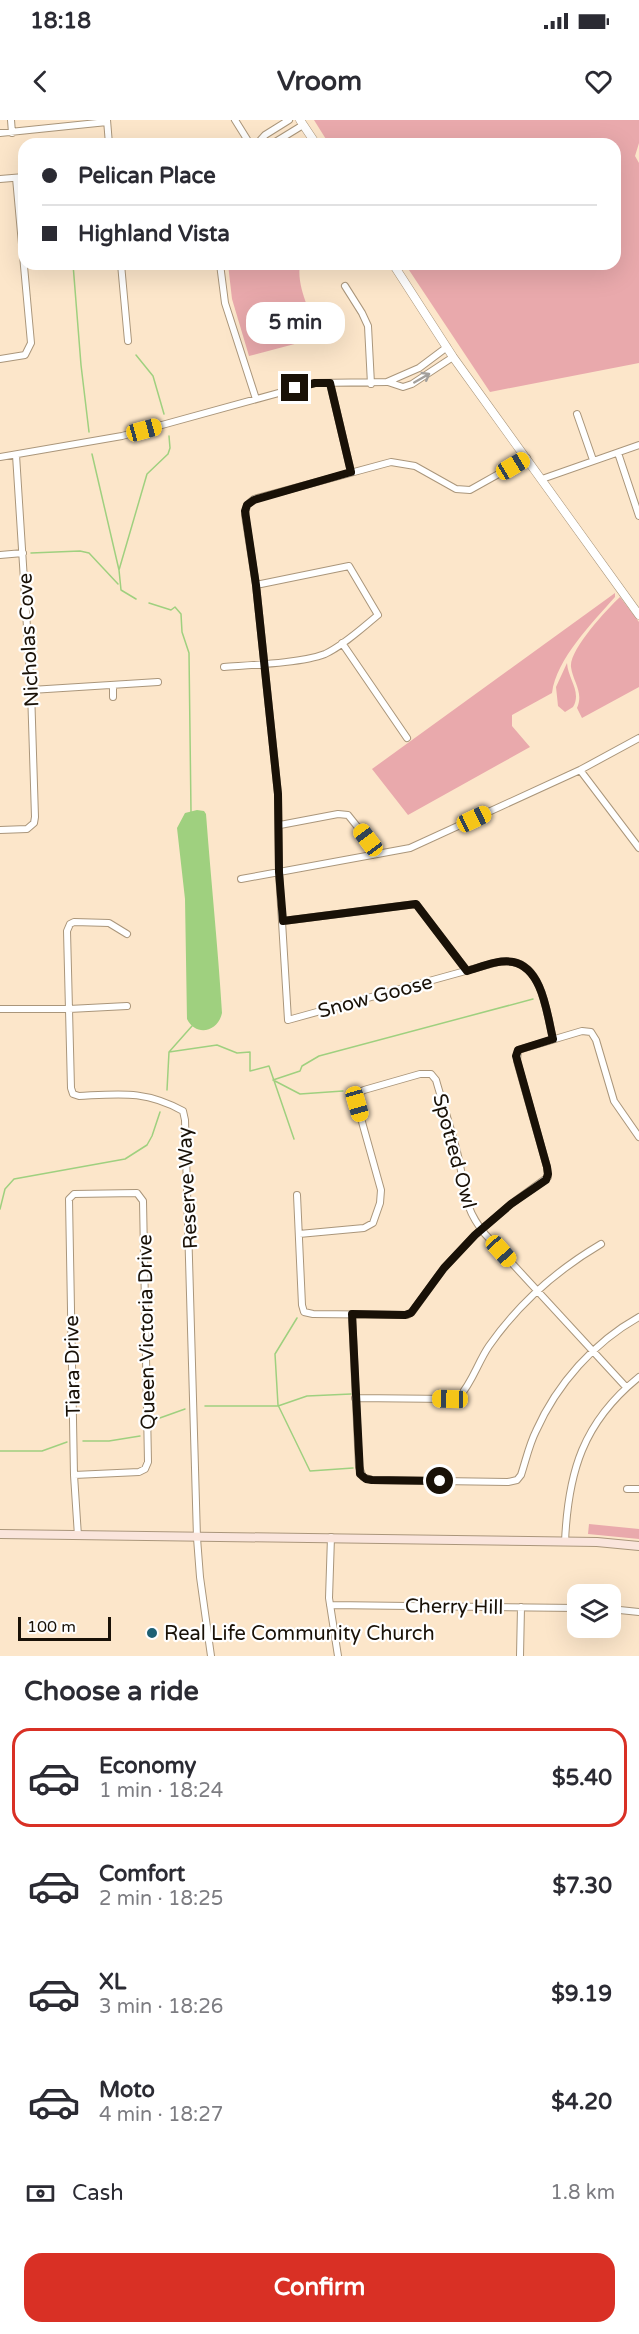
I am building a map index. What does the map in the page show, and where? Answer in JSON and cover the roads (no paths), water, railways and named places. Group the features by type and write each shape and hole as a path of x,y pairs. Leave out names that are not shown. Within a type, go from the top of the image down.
{"main road":[{"path":"0,1533 197,1538 331,1537 565,1542 639,1546"}],"street":[{"path":"11,120 12,133"},
{"path":"235,120 246,138"},
{"path":"262,138 289,120"},
{"path":"0,133 107,121 108,138"},
{"path":"280,138 302,122 312,138"},
{"path":"0,179 16,178 18,200"},
{"path":"0,358 21,357 28,352 31,343 24,270"},
{"path":"122,270 128,341"},
{"path":"221,270 225,303 256,399"},
{"path":"397,270 453,357 639,615"},
{"path":"345,286 368,326 371,384"},
{"path":"0,457 122,436 315,383 387,382 419,368 447,347"},
{"path":"387,382 403,387 412,384 453,357"},
{"path":"330,383 351,472"},
{"path":"577,414 593,460"},
{"path":"542,479 639,445"},
{"path":"618,453 639,516"},
{"name":"Nicholas Cove","path":"0,830 24,830 32,825 35,817 31,690 16,455"},
{"path":"467,971 416,904 283,921 279,872 280,825 256,585 245,515 247,505 254,500 351,472 399,461 415,466 449,487 470,490 527,458"},
{"path":"0,555 23,553"},
{"path":"224,668 320,655 342,643 378,615 348,566 256,585"},
{"path":"342,643 407,738"},
{"path":"31,690 158,682"},
{"path":"113,685 113,697"},
{"path":"241,879 410,848 580,770 639,738"},
{"path":"580,770 639,848"},
{"path":"280,825 338,814 348,815 368,840 373,855"},
{"name":"Snow Goose","path":"283,921 288,1020 498,962 513,962 524,967 535,978 553,1039"},
{"name":"Reserve Way","path":"128,934 109,923 74,922 70,924 67,931 70,1088 73,1094 80,1096 140,1094 183,1111 197,1538"},
{"path":"0,1010 127,1006"},
{"path":"297,1195 304,1312 310,1314 405,1315 411,1313 444,1268 481,1229 548,1177 517,1061 516,1053 523,1047 582,1031 591,1032 596,1040 614,1101 639,1137"},
{"name":"Spotted Owl","path":"299,1234 368,1227 375,1218 381,1197 380,1184 357,1104 357,1094 375,1086 420,1074 431,1074 436,1080 457,1154 466,1204 481,1229 626,1387"},
{"name":"Queen Victoria Drive","path":"70,1196 74,1194 133,1193 142,1197 148,1462 146,1469 139,1472 74,1475"},
{"name":"Tiara Drive","path":"70,1196 74,1475 78,1536"},
{"path":"355,1398 450,1399 459,1397 502,1328 537,1291 563,1268 601,1244"},
{"path":"352,1314 358,1467 363,1477 372,1480 514,1481 521,1474 532,1438 554,1397 573,1372 613,1334 639,1317"},
{"path":"565,1542 568,1494 579,1455 603,1414 626,1387 639,1377"},
{"path":"627,1489 639,1489"},
{"path":"331,1537 330,1605 338,1656"},
{"path":"197,1538 211,1656"},
{"name":"Cherry Hill","path":"330,1605 567,1608"},
{"path":"520,1656 521,1607"},
{"path":"621,1610 639,1612"}],"waterway":[{"path":"73,270 89,432"},
{"path":"136,355 153,376 164,414"},
{"path":"136,599 121,590 119,570 147,474 168,454 169,436"},
{"path":"92,454 119,570"},
{"path":"31,553 80,551 89,553 118,584"},
{"path":"149,603 171,610 175,607 181,614 182,632 189,653 191,812"},
{"path":"273,1080 300,1071 302,1066 319,1056 533,999"},
{"path":"169,1052 192,1026"},
{"path":"167,1090 169,1052 217,1045 237,1053 250,1052 250,1071 269,1066 294,1139"},
{"path":"275,1081 300,1094 343,1091"},
{"path":"0,1209 5,1189 14,1179 125,1159 147,1145 160,1112"},
{"path":"297,1318 275,1354 278,1405 310,1471 353,1468"},
{"path":"205,1406 278,1406 307,1396 351,1394"},
{"path":"157,1419 185,1409"},
{"path":"83,1441 109,1441 140,1436"},
{"path":"0,1451 42,1451 67,1442"}],"place":[{"name":"Real Life Community Church","path":"152,1633"}]}
